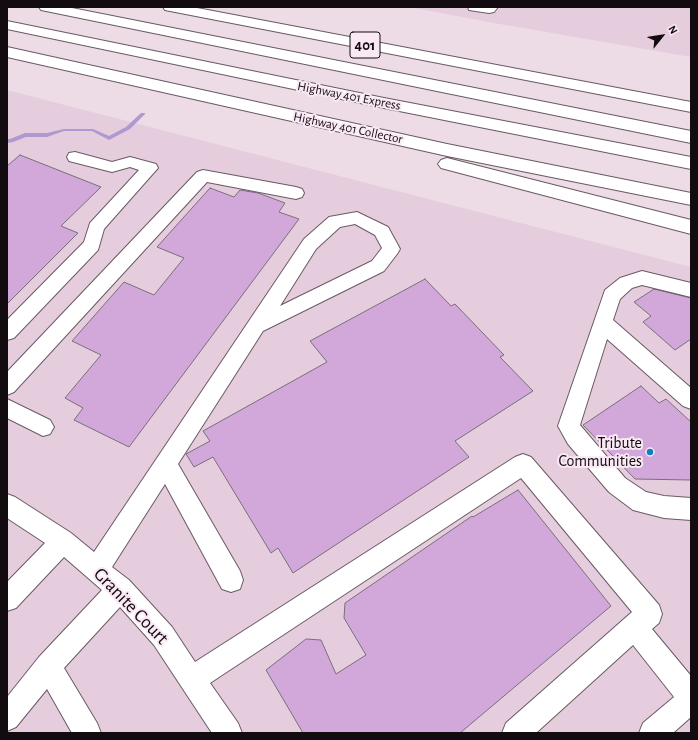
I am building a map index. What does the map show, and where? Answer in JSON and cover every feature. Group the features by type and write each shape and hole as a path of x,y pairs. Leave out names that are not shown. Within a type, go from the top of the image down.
{"highway":[{"name":"Highway 401 Express","path":"46,7 691,137"},
{"name":"401","path":"170,7 691,107"},
{"name":"Highway 401 Express","path":"7,25 384,103 691,163"},
{"name":"Highway 401 Collector","path":"7,52 440,148 691,199"},
{"path":"561,82 691,98"},
{"path":"219,100 440,162 691,227"}],"street":[{"path":"474,7 489,10 492,7"},
{"path":"7,332 92,245 96,227 150,168 130,162 112,167 75,157"},
{"path":"7,386 204,176 296,193"},
{"path":"97,569 256,326 310,244 335,221 358,218 382,231 391,249 378,266 256,326"},
{"path":"691,290 642,278 626,283 612,295 569,426 576,437 617,485 641,502 664,507 691,509"},
{"path":"603,323 690,400"},
{"path":"7,408 43,427"},
{"path":"166,464 231,580"},
{"path":"192,678 523,464 650,614 516,733"},
{"name":"Granite Court","path":"7,505 63,540 120,589 163,636 228,733"},
{"path":"7,600 63,540"},
{"path":"7,718 48,666 120,589"},
{"path":"634,627 691,698 653,733"},
{"path":"48,666 87,733"}],"shaded area":[{"path":"409,7 691,7 691,57 494,23"},
{"path":"7,90 691,267 691,733 7,733"}],"building":[{"path":"20,155 101,187 61,226 78,233 7,304 7,166"},
{"path":"210,188 234,197 240,190 258,193 285,203 279,212 299,219 129,447 74,420 83,408 65,398 101,355 72,341 124,282 154,295 184,258 157,247"},
{"path":"425,279 451,306 455,304 504,355 500,357 533,391 455,441 469,457 293,573 278,548 271,553 213,457 194,467 186,454 210,441 203,431 327,362 310,341"},
{"path":"654,289 691,298 691,339 675,350 643,322 651,316 634,302"},
{"name":"Tribute Communities","path":"641,386 659,403 666,399 691,422 691,480 635,479 583,425"},
{"path":"518,490 611,606 460,733 303,733 266,670 306,639 321,640 336,674 366,655 344,618 345,603 472,516 473,517"}],"waterway":[{"path":"7,141 11,141 25,135 47,135 64,130 93,130 109,138 128,128 143,114"}],"place":[{"name":"Tribute Communities","path":"650,452"}]}
